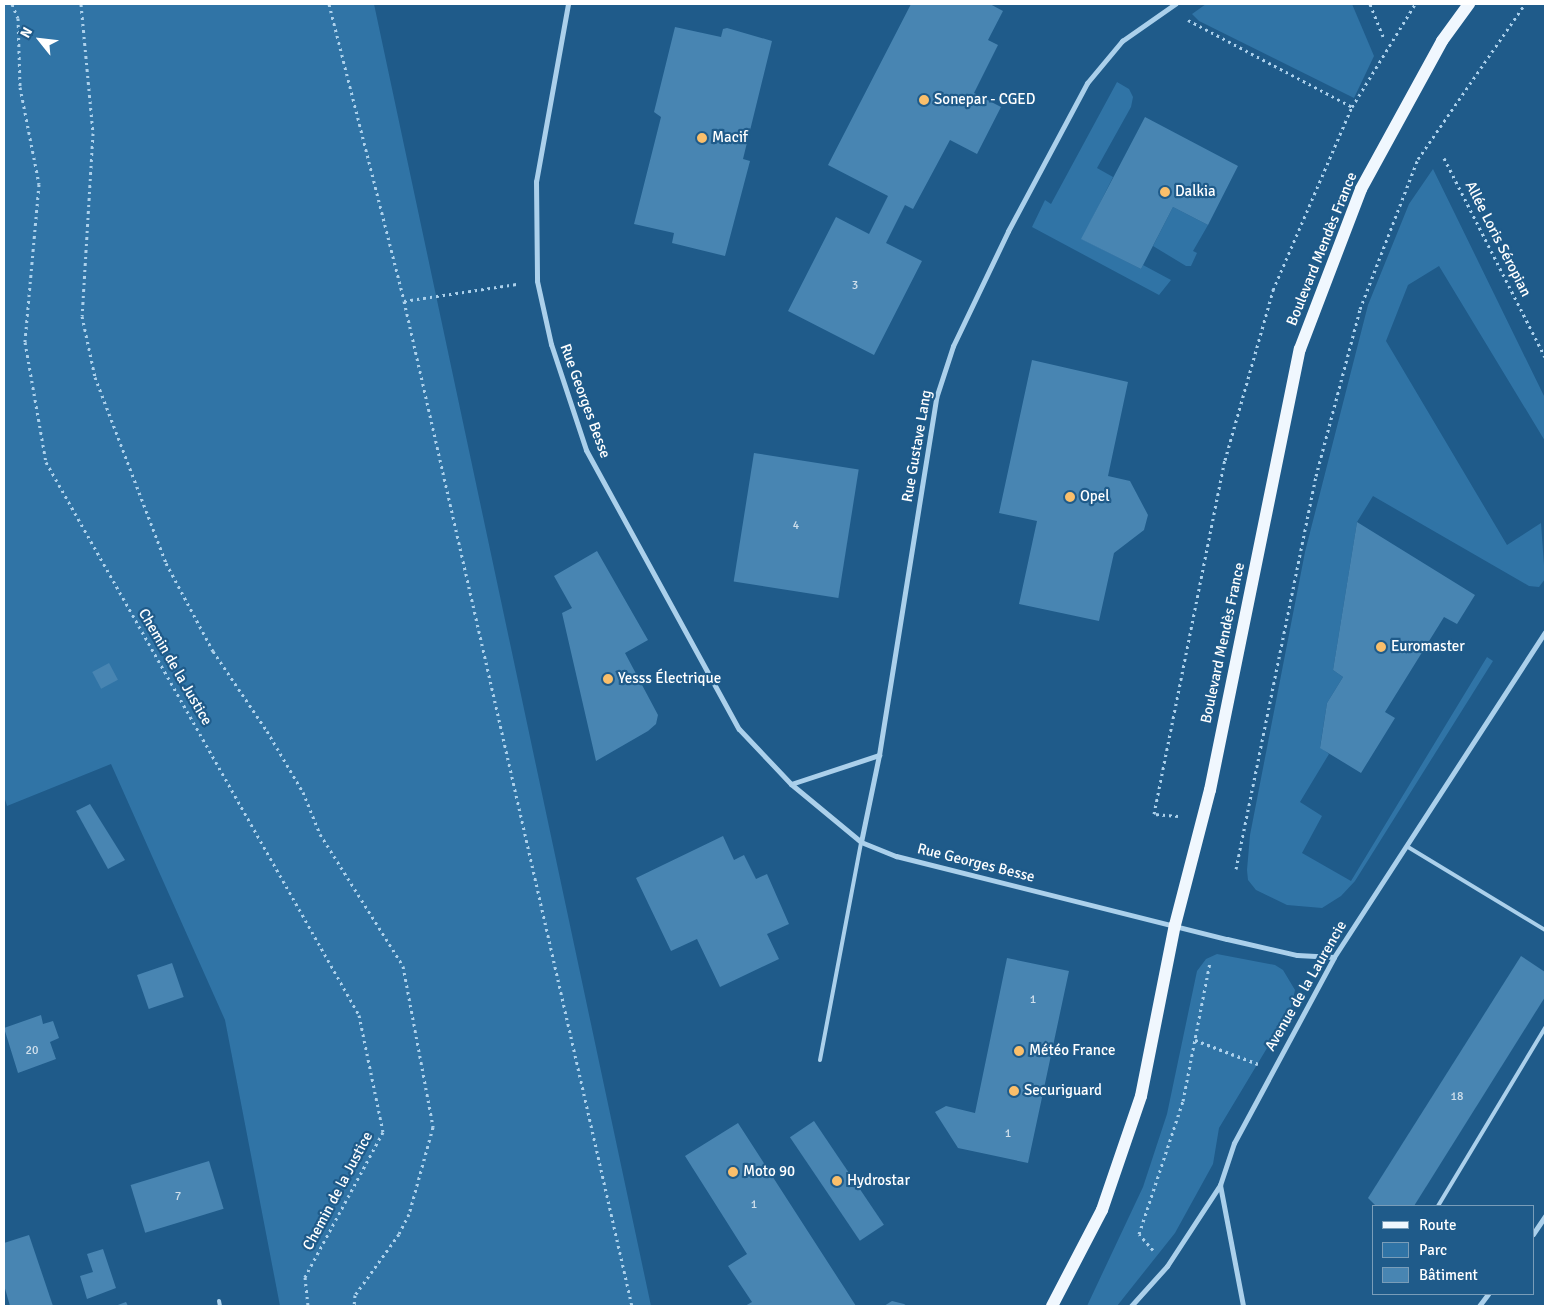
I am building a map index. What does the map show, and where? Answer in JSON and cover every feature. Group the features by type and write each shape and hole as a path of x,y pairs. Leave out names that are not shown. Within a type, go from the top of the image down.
{"main road":[{"name":"Boulevard Mendès France","path":"1052,1306 1102,1210 1141,1096 1175,925 1203,817 1300,348 1361,189 1442,41 1469,4"}],"street":[{"name":"Rue Georges Besse","path":"568,4 536,181 537,281 551,344 586,450 739,729 791,784 861,842 896,856 1297,955 1334,957"},
{"name":"Rue Gustave Lang","path":"861,842 879,755 936,398 953,346 1008,230 1087,83 1122,41 1175,4"},
{"name":"Avenue de la Laurencie","path":"1131,1306 1167,1266 1220,1185 1234,1143 1334,957 1408,847 1545,632"},
{"path":"791,784 879,755"},
{"path":"1220,1185 1243,1306"},
{"path":"1534,1232 1545,1216"},
{"path":"1479,1306 1487,1295"}],"lane":[{"path":"1163,4 1168,9"},
{"path":"820,1060 861,842"},
{"path":"1408,847 1545,930"},
{"path":"1439,1205 1545,1028"}],"path":[{"name":"Chemin de la Justice","path":"12,4 18,18 20,87 38,184 25,342 46,462 359,1015 382,1132 305,1277 308,1306"},
{"path":"81,4 93,133 82,316 95,377 166,563 213,651 267,731 303,792 320,834 403,966 433,1128 409,1214 399,1234 355,1295 354,1306"},
{"path":"329,4 404,301 632,1306"},
{"path":"1370,4 1383,36"},
{"path":"1203,817 1154,814 1225,460 1273,290 1352,107 1415,4"},
{"path":"1236,869 1316,476 1360,309 1418,159 1525,4"},
{"path":"1168,9 1352,107"},
{"name":"Allée Loris Séropian","path":"1444,158 1545,357"},
{"path":"404,301 537,281"},
{"path":"1167,1266 1139,1234 1183,1101 1210,962"},
{"path":"1195,1040 1222,1050 1258,1064 1234,1055 1195,1040"}],"green space":[{"path":"4,4 374,4 651,1306 280,1306 225,1020 111,764 7,806 4,796"},
{"path":"1206,4 1352,4 1374,56 1354,98 1199,21 1192,14"},
{"path":"1117,82 1129,89 1133,97 1131,107 1097,168 1113,177 1082,239 1141,269 1143,265 1171,280 1159,295 1032,227 1045,200 1051,204"},
{"path":"1433,169 1545,398 1545,441 1439,266 1408,285 1386,341 1507,545 1541,523 1545,579 1539,587 1529,586 1373,496 1357,522 1333,670 1343,677 1327,703 1320,747 1329,754 1300,802 1322,816 1302,853 1351,881 1487,657 1493,661 1355,881 1341,896 1322,908 1287,905 1256,890 1248,880 1247,870 1250,835 1305,552 1368,305 1409,204"},
{"path":"1173,207 1208,225 1193,251 1197,253 1191,266 1186,266 1153,246"},
{"path":"1217,954 1275,965 1283,970 1295,990 1291,1008 1219,1128 1213,1164 1175,1233 1117,1306 1087,1306 1143,1187 1167,1114 1197,971 1206,959"}],"building":[{"name":"Sonepar - CGED","path":"911,4 990,4 1003,11 988,40 998,45 974,93 1001,107 977,154 950,140 913,209 905,205 886,243 922,261 874,355 788,311 836,217 869,234 888,196 828,165"},
{"name":"Macif","path":"675,27 721,37 723,29 727,28 772,41 743,159 750,161 725,256 672,243 674,233 634,224 661,117 654,112"},
{"name":"Dalkia","path":"1145,117 1238,166 1208,225 1173,207 1141,269 1081,239"},
{"name":"Opel","path":"1032,360 1128,382 1108,476 1130,481 1148,515 1144,530 1114,553 1099,621 1019,604 1037,521 999,513"},
{"path":"754,453 859,470 838,598 734,581"},
{"name":"Euromaster","path":"1357,522 1475,595 1457,624 1444,617 1385,712 1395,718 1361,773 1320,748 1327,703 1343,677 1333,670"},
{"name":"Yesss Électrique","path":"597,551 648,640 625,653 658,715 656,724 648,731 596,761 562,613 572,608 554,576"},
{"path":"109,663 118,680 101,689 92,672"},
{"path":"90,804 125,860 108,869 76,811"},
{"path":"723,836 734,860 744,855 756,879 767,874 789,924 767,934 779,959 720,987 697,939 671,951 636,878"},
{"path":"1521,956 1545,972 1545,997 1415,1205 1375,1205 1368,1198"},
{"path":"1007,958 1069,971 1028,1163 958,1148 935,1112 946,1106 975,1113"},
{"path":"172,963 184,997 149,1009 137,975"},
{"path":"41,1015 43,1024 53,1021 59,1038 50,1042 56,1059 18,1073 4,1028"},
{"path":"814,1121 884,1225 860,1241 790,1137"},
{"path":"738,1123 856,1306 745,1306 752,1302 728,1266 747,1254 685,1156"},
{"path":"209,1161 224,1209 145,1233 131,1185"},
{"path":"29,1235 53,1306 10,1306 4,1285 4,1243"},
{"path":"103,1249 116,1288 87,1299 80,1276 93,1272 87,1254"},
{"path":"892,1301 904,1304 907,1306 884,1306"},
{"path":"126,1302 128,1306 115,1306"}],"place":[{"name":"Sonepar - CGED","path":"924,100"},
{"name":"Macif","path":"702,138"},
{"name":"Dalkia","path":"1165,192"},
{"name":"Opel","path":"1070,497"},
{"name":"Euromaster","path":"1381,647"},
{"name":"Yesss Électrique","path":"608,679"},
{"name":"Météo France","path":"1019,1051"},
{"name":"Securiguard","path":"1014,1091"},
{"name":"Moto 90","path":"733,1172"},
{"name":"Hydrostar","path":"837,1181"}]}
